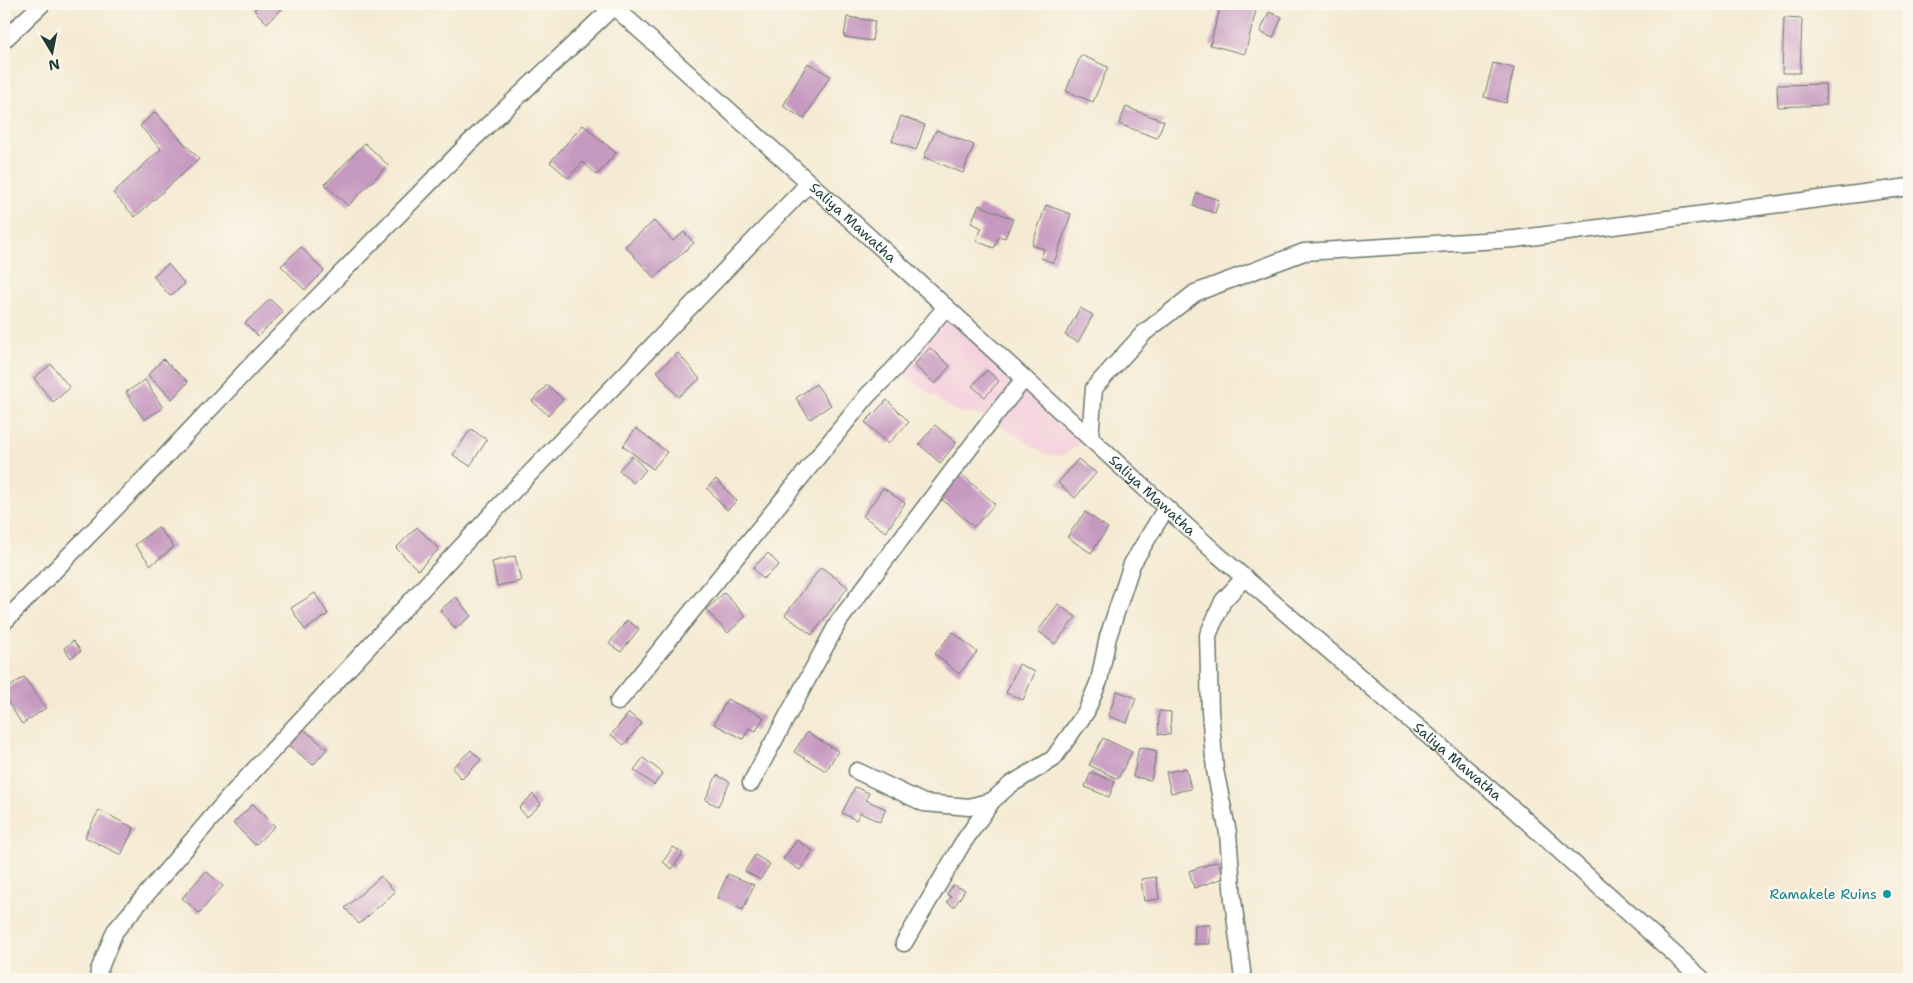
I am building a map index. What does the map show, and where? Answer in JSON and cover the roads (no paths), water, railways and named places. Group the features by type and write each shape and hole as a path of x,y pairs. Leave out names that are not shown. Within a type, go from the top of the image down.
{"street":[{"path":"4,40 42,4"},
{"path":"4,622 146,477 265,351 470,143 613,5"},
{"name":"Saliya Mawatha","path":"613,5 1166,508 1512,808 1702,979"},
{"path":"98,979 115,931 232,795 514,490 809,183"},
{"path":"1090,438 1094,388 1144,333 1195,293 1304,252 1515,239 1909,188"},
{"path":"618,702 868,396 894,369 946,307"},
{"path":"751,783 839,621 990,420 1024,379"},
{"path":"904,943 962,844 992,801 1010,785 1053,759 1086,712 1099,681 1108,637 1132,564 1166,508"},
{"path":"1243,979 1233,900 1228,833 1215,770 1210,711 1208,635 1223,601 1245,578"},
{"path":"857,771 924,803 968,807 992,801"}],"place":[{"name":"Ramakele Ruins","path":"1887,894"}]}
